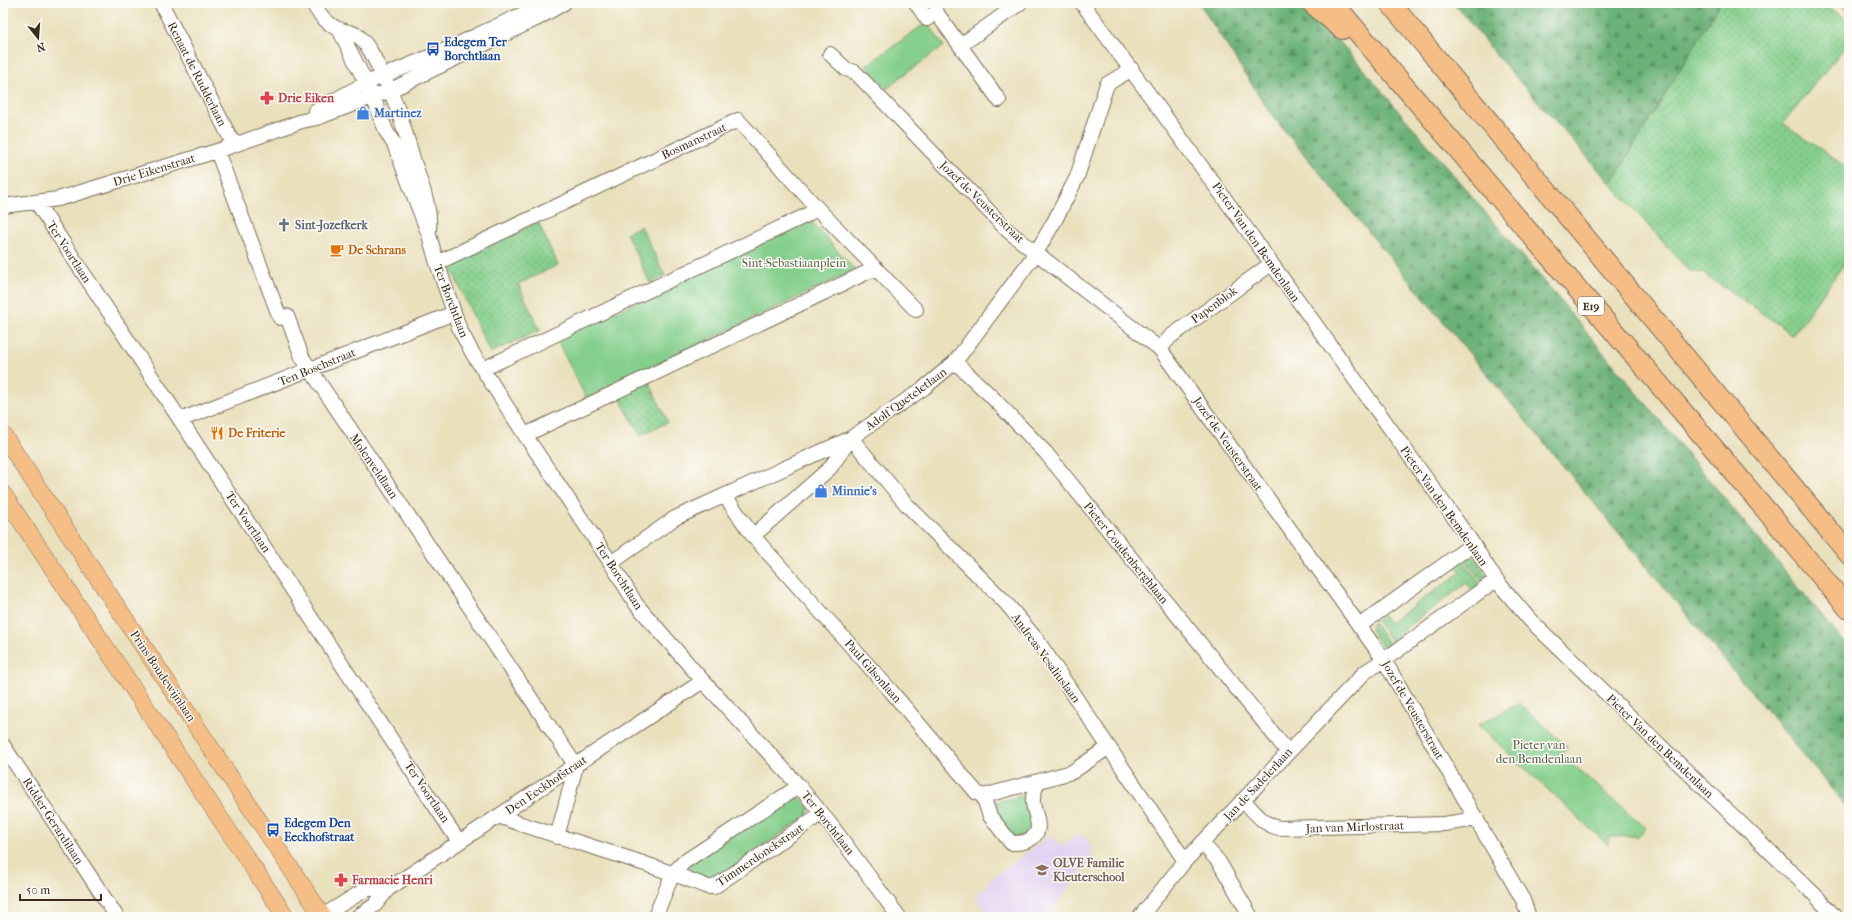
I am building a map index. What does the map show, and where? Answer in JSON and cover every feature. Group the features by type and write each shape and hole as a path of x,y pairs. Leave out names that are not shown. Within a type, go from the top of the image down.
{"highway":[{"path":"1312,3 1334,22 1374,52"},
{"name":"E19","path":"1333,3 1734,472 1849,609"},
{"path":"1390,3 1849,554"},
{"path":"1404,3 1436,57"}],"main road":[{"name":"Prins Boudewijnlaan","path":"3,435 324,916"},
{"path":"3,494 286,917"}],"street":[{"name":"Renaat de Rudderlaan","path":"161,3 234,145"},
{"path":"313,3 322,17 339,29"},
{"name":"Drie Eikenstraat","path":"302,121 314,111 383,75 439,53 529,11 554,3"},
{"name":"Drie Eikenstraat","path":"3,206 58,199 217,151 302,121 318,118 391,90 538,18 564,3"},
{"path":"916,3 927,19 936,12 999,100"},
{"path":"961,46 1020,3"},
{"name":"Pieter Van den Bemdenlaan","path":"1082,3 1238,214 1271,264 1473,544 1496,580 1530,620 1835,917"},
{"name":"Ter Borchtlaan","path":"339,29 350,32 361,38 367,45 391,90 410,141 430,213 429,235"},
{"name":"Ter Borchtlaan","path":"339,29 373,97 386,131 394,144 429,235 454,313 473,354 525,435 611,563 636,604 822,813 899,917"},
{"name":"Jozef de Veusterstraat","path":"830,54 846,69 855,72 1008,231 1160,349 1384,660 1524,900 1529,917"},
{"name":"Adolf Queteletlaan","path":"611,563 675,518 851,438 924,388 955,362 1036,253 1077,177 1107,84 1132,69"},
{"name":"Bosmanstraat","path":"437,263 738,120 817,208 916,310"},
{"name":"Molenveldlaan","path":"217,151 280,318 287,316 302,357 309,369 576,766"},
{"name":"Ter Voortlaan","path":"37,202 459,842"},
{"path":"483,369 806,215 817,208"},
{"name":"Papenblok","path":"1160,349 1170,337 1271,264"},
{"path":"525,435 876,268"},
{"name":"Ten Boschstraat","path":"180,420 454,313"},
{"name":"Pieter Coudenberghlaan","path":"955,362 990,395 1046,453 1288,752"},
{"path":"753,536 830,468 851,438"},
{"name":"Andreas Vesaliuslaan","path":"851,438 906,504 1005,602 1037,640 1185,861"},
{"name":"Paul Gilsonlaan","path":"725,496 753,536 891,691 977,793 983,796 990,816 1011,843 1018,844 1036,836 1038,832 1033,795 1038,782"},
{"path":"1359,626 1473,544"},
{"name":"Jan de Sadelerlaan","path":"1140,917 1185,861 1365,672 1496,580"},
{"name":"Den Eeckhofstraat","path":"356,917 375,905 388,889 576,766 610,741 703,680"},
{"name":"Ridder Gerardilaan","path":"3,745 117,917"},
{"path":"983,796 1072,772 1109,747"},
{"path":"557,837 576,766"},
{"path":"655,917 673,873 684,862 799,786"},
{"name":"Jan van Mirlostraat","path":"1243,800 1264,822 1271,827 1279,828 1444,824 1477,819"},
{"name":"Timmerdonckstraat","path":"498,816 557,837 673,873 708,887 714,887 822,813"},
{"path":"1202,843 1219,862 1252,917"},
{"path":"324,916 366,889 388,889"}],"shaded area":[{"name":"OLVE Familie Kleuterschool","path":"1075,834 1081,838 1083,836 1088,841 1091,850 1091,859 1047,917 991,917 975,895 989,885 987,882 1050,836 1064,847"}],"green space":[{"path":"1199,3 1300,3 1334,35 1539,275 1849,648 1849,810 1273,117"},
{"path":"1454,3 1720,3 1611,184 1497,56"},
{"path":"1720,3 1820,3 1849,20 1849,42 1783,123 1849,169 1849,257 1792,336 1778,324 1704,274 1688,270 1611,184"},
{"path":"927,22 944,46 902,76 887,89 866,66"},
{"name":"Sint-Sebastiaanplein","path":"809,219 855,270 586,398 557,340"},
{"path":"538,222 558,265 518,284 540,330 490,353 450,266"},
{"path":"641,226 665,276 650,283 626,233"},
{"path":"648,380 668,422 640,435 618,395"},
{"path":"1467,556 1474,556 1487,577 1482,582 1464,558"},
{"path":"1462,559 1480,584 1472,590 1467,583 1397,634 1401,643 1395,646 1376,620 1383,615 1389,623 1461,572 1455,564"},
{"path":"1373,622 1392,648 1384,648 1374,636 1371,629"},
{"name":"Pieter van den Bemdenlaan","path":"1519,703 1567,747 1561,755 1646,828 1638,836 1608,837 1608,845 1478,725"},
{"path":"1029,794 1035,823 1027,835 1014,837 991,812 992,803"},
{"path":"794,795 800,798 807,806 807,816 710,882 689,874 687,869 688,865"}],"place":[{"name":"Edegem Ter Borchtlaan","path":"433,49"},
{"name":"Drie Eiken","path":"267,98"},
{"name":"Martinez","path":"363,113"},
{"name":"Sint-Jozefkerk","path":"284,225"},
{"name":"De Schrans","path":"337,250"},
{"name":"De Friterie","path":"217,433"},
{"name":"Minnie's","path":"821,491"},
{"name":"Edegem Den Eeckhofstraat","path":"273,830"},
{"name":"OLVE Familie Kleuterschool","path":"1042,870"},
{"name":"Farmacie Henri","path":"341,880"}]}
